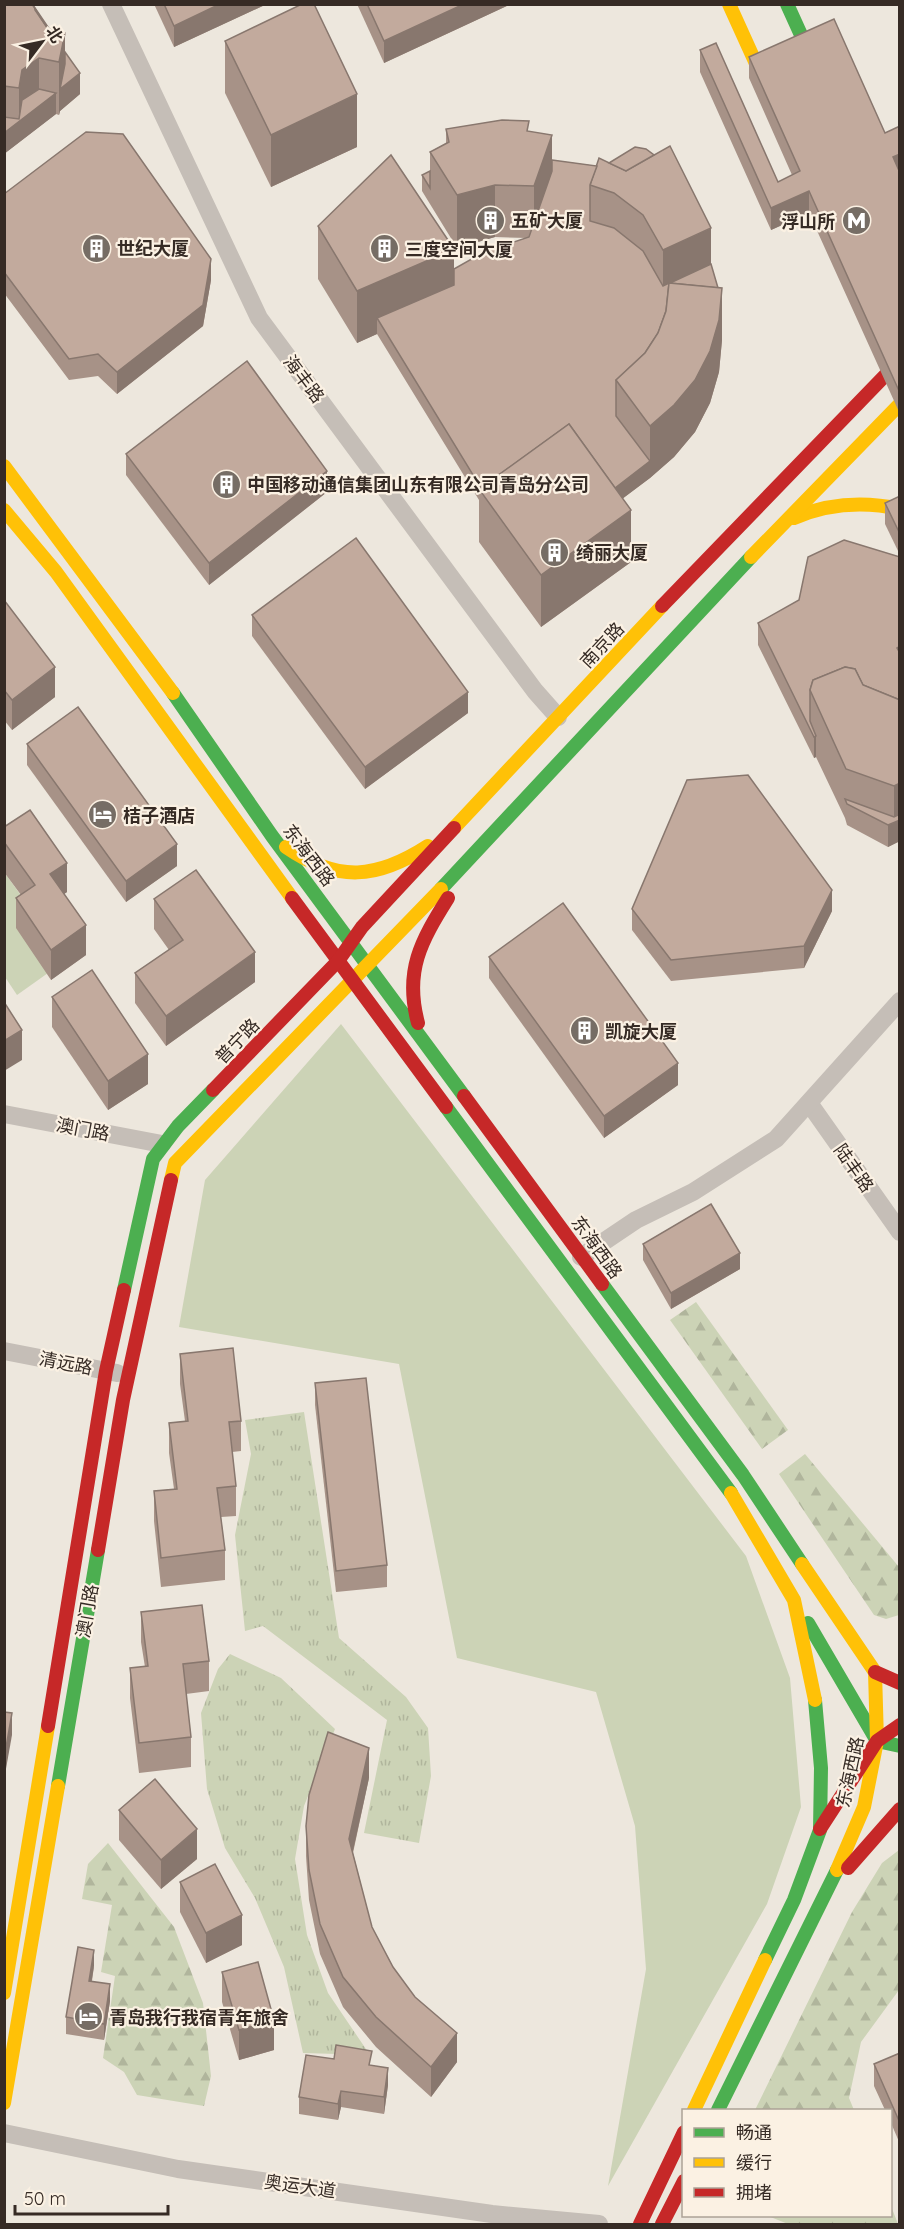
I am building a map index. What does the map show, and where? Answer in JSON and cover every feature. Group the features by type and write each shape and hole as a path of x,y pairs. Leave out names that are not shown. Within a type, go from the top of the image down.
{"main road":[{"path":"729,4 773,103"},
{"path":"787,4 821,81"},
{"name":"南京路","path":"338,961 350,939 895,363"},
{"path":"186,1149 227,1111 351,979 369,964 473,856 783,524 900,404"},
{"name":"东海西路","path":"4,466 152,662 272,836 369,964 581,1257 743,1475 874,1672 877,1741 864,1807 848,1848 718,2109"},
{"path":"783,524 826,506 859,502 900,510"},
{"path":"5,510 56,572 338,961"},
{"path":"272,836 295,854 313,862 346,872 365,874 382,871 402,862 449,833"},
{"path":"425,1043 411,998 414,965 419,948 431,924 473,856"},
{"name":"东海西路","path":"338,961 725,1484 794,1600 804,1638 816,1710 821,1768 820,1830 794,1900 694,2109"},
{"name":"普宁路","path":"162,1144 338,961"},
{"name":"澳门路","path":"4,1993 106,1371 153,1159 162,1144 186,1149 175,1163 166,1193 127,1375 4,2103"},
{"path":"794,1600 877,1741 900,1746"},
{"path":"874,1672 900,1683"},
{"path":"820,1830 877,1741 900,1725"},
{"path":"823,1898 900,1809"},
{"path":"640,2224 682,2136"},
{"path":"663,2224 682,2185"}],"street":[{"name":"海丰路","path":"111,4 259,318 535,691 558,717"},
{"path":"5,510 24,493"},
{"path":"581,1257 636,1220 693,1192 776,1138 900,1001"},
{"name":"陆丰路","path":"809,1103 900,1232"},
{"name":"澳门路","path":"4,1114 162,1144"},
{"name":"清远路","path":"4,1351 127,1375"},
{"name":"奥运大道","path":"4,2133 178,2169 492,2214 599,2224"}],"green space":[{"path":"4,872 35,915 48,973 17,995 5,977"},
{"path":"341,1024 746,1556 790,1678 801,1807 767,1904 608,2186 646,1969 635,1826 596,1692 457,1658 399,1364 179,1327 205,1180"},
{"path":"696,1302 788,1430 762,1449 670,1320"},
{"path":"304,1412 339,1638 406,1697 428,1728 431,1776 419,1843 364,1833 387,1720 263,1626 245,1631 235,1535 251,1454 245,1420"},
{"path":"805,1454 899,1567 899,1615 886,1619 874,1615 779,1474"},
{"path":"230,1654 281,1678 335,1729 304,1806 295,1859 307,1935 328,1993 370,2055 303,2053 284,1967 255,1898 225,1848 207,1789 201,1713 218,1669"},
{"path":"108,1843 174,1927 203,2003 211,2076 204,2106 137,2095 124,2072 103,2058 115,1976 101,1972 112,1905 82,1899 88,1864"},
{"path":"899,1850 899,1990 861,2042 849,2098 854,2109 755,2109 852,1912 882,1863"},
{"path":"892,2209 898,2224 788,2224 770,2217 892,2217"}],"building":[{"path":"4,4 32,4 48,29 65,33 59,62 39,58 22,70 19,88 4,86"},
{"path":"164,4 220,4 174,26"},
{"path":"302,4 314,4 357,94 271,135 225,41"},
{"path":"367,4 464,4 384,41"},
{"path":"35,8 50,30 35,10"},
{"name":"浮山所","path":"834,19 885,133 900,126 900,154 893,157 900,173 900,393 809,191 771,208 700,50 716,43 778,182 800,171 749,57"},
{"path":"65,52 80,73 60,89 65,64"},
{"path":"39,89 56,93 4,133 4,117 19,119 22,100"},
{"path":"502,120 529,121 527,131 552,135 534,186 495,185 457,195 430,152 449,142 446,129"},
{"name":"世纪大厦","path":"86,132 123,134 211,259 203,305 117,372 98,354 69,359 4,272 4,194"},
{"path":"670,146 711,228 663,250 643,215 614,193 590,185 599,158 626,171"},
{"path":"635,147 646,149 654,155 626,171 609,163"},
{"path":"391,155 454,249 357,291 318,226"},
{"path":"552,160 597,166 590,185 590,221 614,228 643,251 663,286 669,283 666,311 658,333 645,353 616,380 616,416 650,461 615,488 569,424 481,488 377,318 454,285 454,269 484,252 529,237 552,171"},
{"path":"430,171 430,188 422,175"},
{"path":"711,264 718,288 670,283"},
{"path":"669,283 722,288 719,320 710,351 695,380 674,405 650,426 616,380 645,353 658,333 666,311"},
{"name":"中国移动通信集团山东有限公司青岛分公司","path":"247,361 327,471 209,563 126,454"},
{"path":"569,424 631,510 541,575 479,489"},
{"path":"900,496 899,510 900,534 885,503"},
{"path":"356,538 468,692 365,767 252,615"},
{"path":"844,540 900,557 900,646 897,648 900,653 900,700 863,685 855,669 845,667 813,680 810,690 810,721 816,736 814,737 758,623 799,600 808,557"},
{"path":"4,600 55,667 12,700 4,690"},
{"path":"845,667 855,669 863,685 900,700 900,783 894,786 846,769 810,690 813,680"},
{"name":"桔子酒店","path":"78,707 177,844 126,881 27,744"},
{"path":"748,775 832,890 804,946 671,960 632,909 687,780"},
{"path":"845,799 894,817 900,814 900,820 888,825 847,804"},
{"path":"30,810 67,863 50,874 86,925 51,950 16,898 35,885 4,842 4,827"},
{"path":"196,870 255,952 166,1016 135,973 183,940 154,899"},
{"name":"凯旋大厦","path":"563,903 678,1063 604,1116 489,957"},
{"path":"92,970 148,1054 108,1081 52,997"},
{"path":"4,1002 22,1030 4,1041"},
{"path":"711,1204 740,1253 671,1293 643,1244"},
{"path":"233,1348 241,1421 229,1422 236,1486 217,1488 225,1550 161,1558 154,1491 177,1489 169,1423 188,1421 180,1354"},
{"path":"366,1378 387,1565 336,1571 315,1383"},
{"path":"202,1605 209,1661 183,1664 191,1737 139,1743 130,1668 148,1666 141,1612"},
{"path":"4,1712 12,1713 4,1759"},
{"path":"328,1732 369,1748 349,1839 372,1927 393,1967 415,1997 457,2033 431,2067 376,2017 343,1977 320,1924 309,1870 306,1826 309,1795"},
{"path":"155,1779 197,1829 161,1860 119,1810"},
{"path":"215,1864 242,1915 206,1933 180,1882"},
{"name":"青岛我行我宿青年旅舍","path":"78,1947 94,1950 89,1981 110,1984 104,2024 66,2017"},
{"path":"258,1962 274,2020 239,2030 222,1972"},
{"path":"336,2045 372,2051 369,2065 388,2068 384,2097 341,2091 338,2104 299,2097 306,2055 334,2059"},
{"path":"900,2053 900,2123 874,2064"}],"traffic: fast":[{"path":"787,4 816,68"},
{"path":"441,889 751,557"},
{"path":"173,693 272,836 464,1096"},
{"path":"124,1290 153,1159 178,1126 213,1090"},
{"path":"446,1107 731,1493"},
{"path":"602,1284 743,1475 802,1564"},
{"path":"58,1786 98,1550"},
{"path":"808,1623 877,1741 900,1746"},
{"path":"765,1960 794,1900 820,1830 821,1768 815,1700"},
{"path":"718,2109 837,1870"}],"traffic: slow":[{"path":"729,4 768,90"},
{"path":"751,557 900,404"},
{"path":"4,466 173,693"},
{"path":"794,518 833,506 859,504 900,509"},
{"path":"4,510 56,572 292,898"},
{"path":"454,828 662,606"},
{"path":"286,847 323,867 357,872 392,865 428,846"},
{"path":"171,1180 175,1163 441,889"},
{"path":"731,1493 794,1600 815,1700"},
{"path":"802,1564 875,1672 877,1741 864,1807 837,1870"},
{"path":"4,1993 48,1726"},
{"path":"4,2103 58,1786"},
{"path":"694,2109 765,1960"}],"traffic: jam":[{"path":"662,606 900,360"},
{"path":"213,1090 338,961 362,927 454,828"},
{"path":"292,898 446,1107"},
{"path":"418,1023 414,1004 414,972 423,943 448,898"},
{"path":"464,1096 602,1284"},
{"path":"98,1550 123,1400 171,1180"},
{"path":"48,1726 106,1371 124,1290"},
{"path":"875,1672 900,1683"},
{"path":"820,1829 877,1741 900,1725"},
{"path":"848,1868 900,1809"},
{"path":"640,2224 682,2136"},
{"path":"662,2224 682,2185"}],"place":[{"name":"五矿大厦","path":"490,220"},
{"name":"浮山所","path":"856,221"},
{"name":"世纪大厦","path":"96,248"},
{"name":"三度空间大厦","path":"384,249"},
{"name":"中国移动通信集团山东有限公司青岛分公司","path":"226,484"},
{"name":"绮丽大厦","path":"555,552"},
{"name":"桔子酒店","path":"102,815"},
{"name":"凯旋大厦","path":"584,1031"},
{"name":"青岛我行我宿青年旅舍","path":"88,2017"}]}
